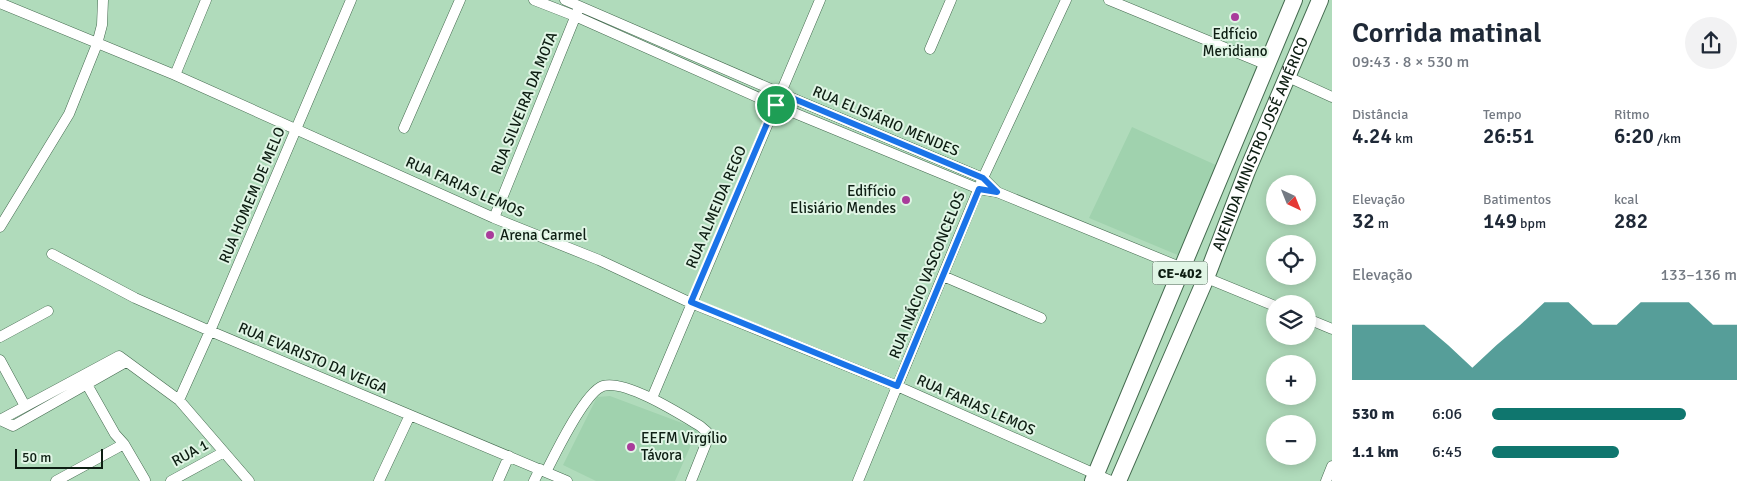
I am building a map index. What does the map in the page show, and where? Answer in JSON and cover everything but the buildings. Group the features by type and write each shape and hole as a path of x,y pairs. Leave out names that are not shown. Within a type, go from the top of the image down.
{"main road":[{"name":"AVENIDA MINISTRO JOSÉ AMÉRICO","path":"1095,478 1294,0"},
{"name":"AVENIDA MINISTRO JOSÉ AMÉRICO","path":"1118,481 1206,278 1247,171 1320,0"},
{"path":"1247,171 1247,154 1275,79 1272,69 1267,65"}],"street":[{"path":"0,227 69,114 102,25 103,0"},
{"path":"175,75 206,0"},
{"name":"RUA HOMEM DE MELO","path":"179,400 351,0"},
{"path":"404,128 460,0"},
{"name":"RUA ELISIÁRIO MENDES","path":"534,0 576,16 776,105 979,189 997,192 1266,302"},
{"name":"RUA ELISIÁRIO MENDES","path":"565,0 581,3 674,47 983,178 997,192"},
{"name":"RUA ALMEIDA REGO","path":"652,398 820,0"},
{"path":"930,48 951,0"},
{"name":"RUA INÁCIO VASCONCELOS","path":"858,481 983,178 1066,0"},
{"path":"1109,0 1267,65"},
{"name":"RUA FARIAS LEMOS","path":"0,3 175,75 494,218 599,260 691,302 897,386 1095,478 1111,481"},
{"name":"RUA SILVEIRA DA MOTA","path":"494,218 581,3"},
{"path":"669,58 674,47"},
{"path":"1288,77 1332,97"},
{"path":"868,142 872,132"},
{"name":"RUA EVARISTO DA VEIGA","path":"52,254 134,298 567,481"},
{"path":"943,276 1041,318"},
{"path":"0,337 48,311"},
{"path":"1316,322 1332,329"},
{"path":"122,359 179,400 249,481"},
{"path":"0,420 82,376 122,359"},
{"path":"0,420 13,426 87,385 122,359"},
{"path":"0,360 25,406"},
{"path":"82,376 115,434 124,444 145,480"},
{"path":"534,481 594,392 601,387 611,385 652,398 700,426 706,432 707,441 690,481"},
{"path":"379,481 410,415"},
{"path":"56,481 124,444"},
{"name":"RUA 1","path":"172,481 224,452"},
{"path":"498,481 509,456"},
{"path":"1326,481 1332,466"}],"shaded area":[{"path":"1132,127 1218,166 1180,256 1089,218"},
{"name":"EEFM Virgílio Távora","path":"610,396 698,429 675,481 596,481 563,465 597,397"}],"place":[{"name":"Edfício Meridiano","path":"1235,17"},
{"name":"Edifício Elisiário Mendes","path":"906,200"},
{"name":"Arena Carmel","path":"490,235"},
{"name":"EEFM Virgílio Távora","path":"631,447"}],"route":[{"path":"780,93 983,178 997,192 979,189 897,386 691,302 776,105 780,93"}]}
